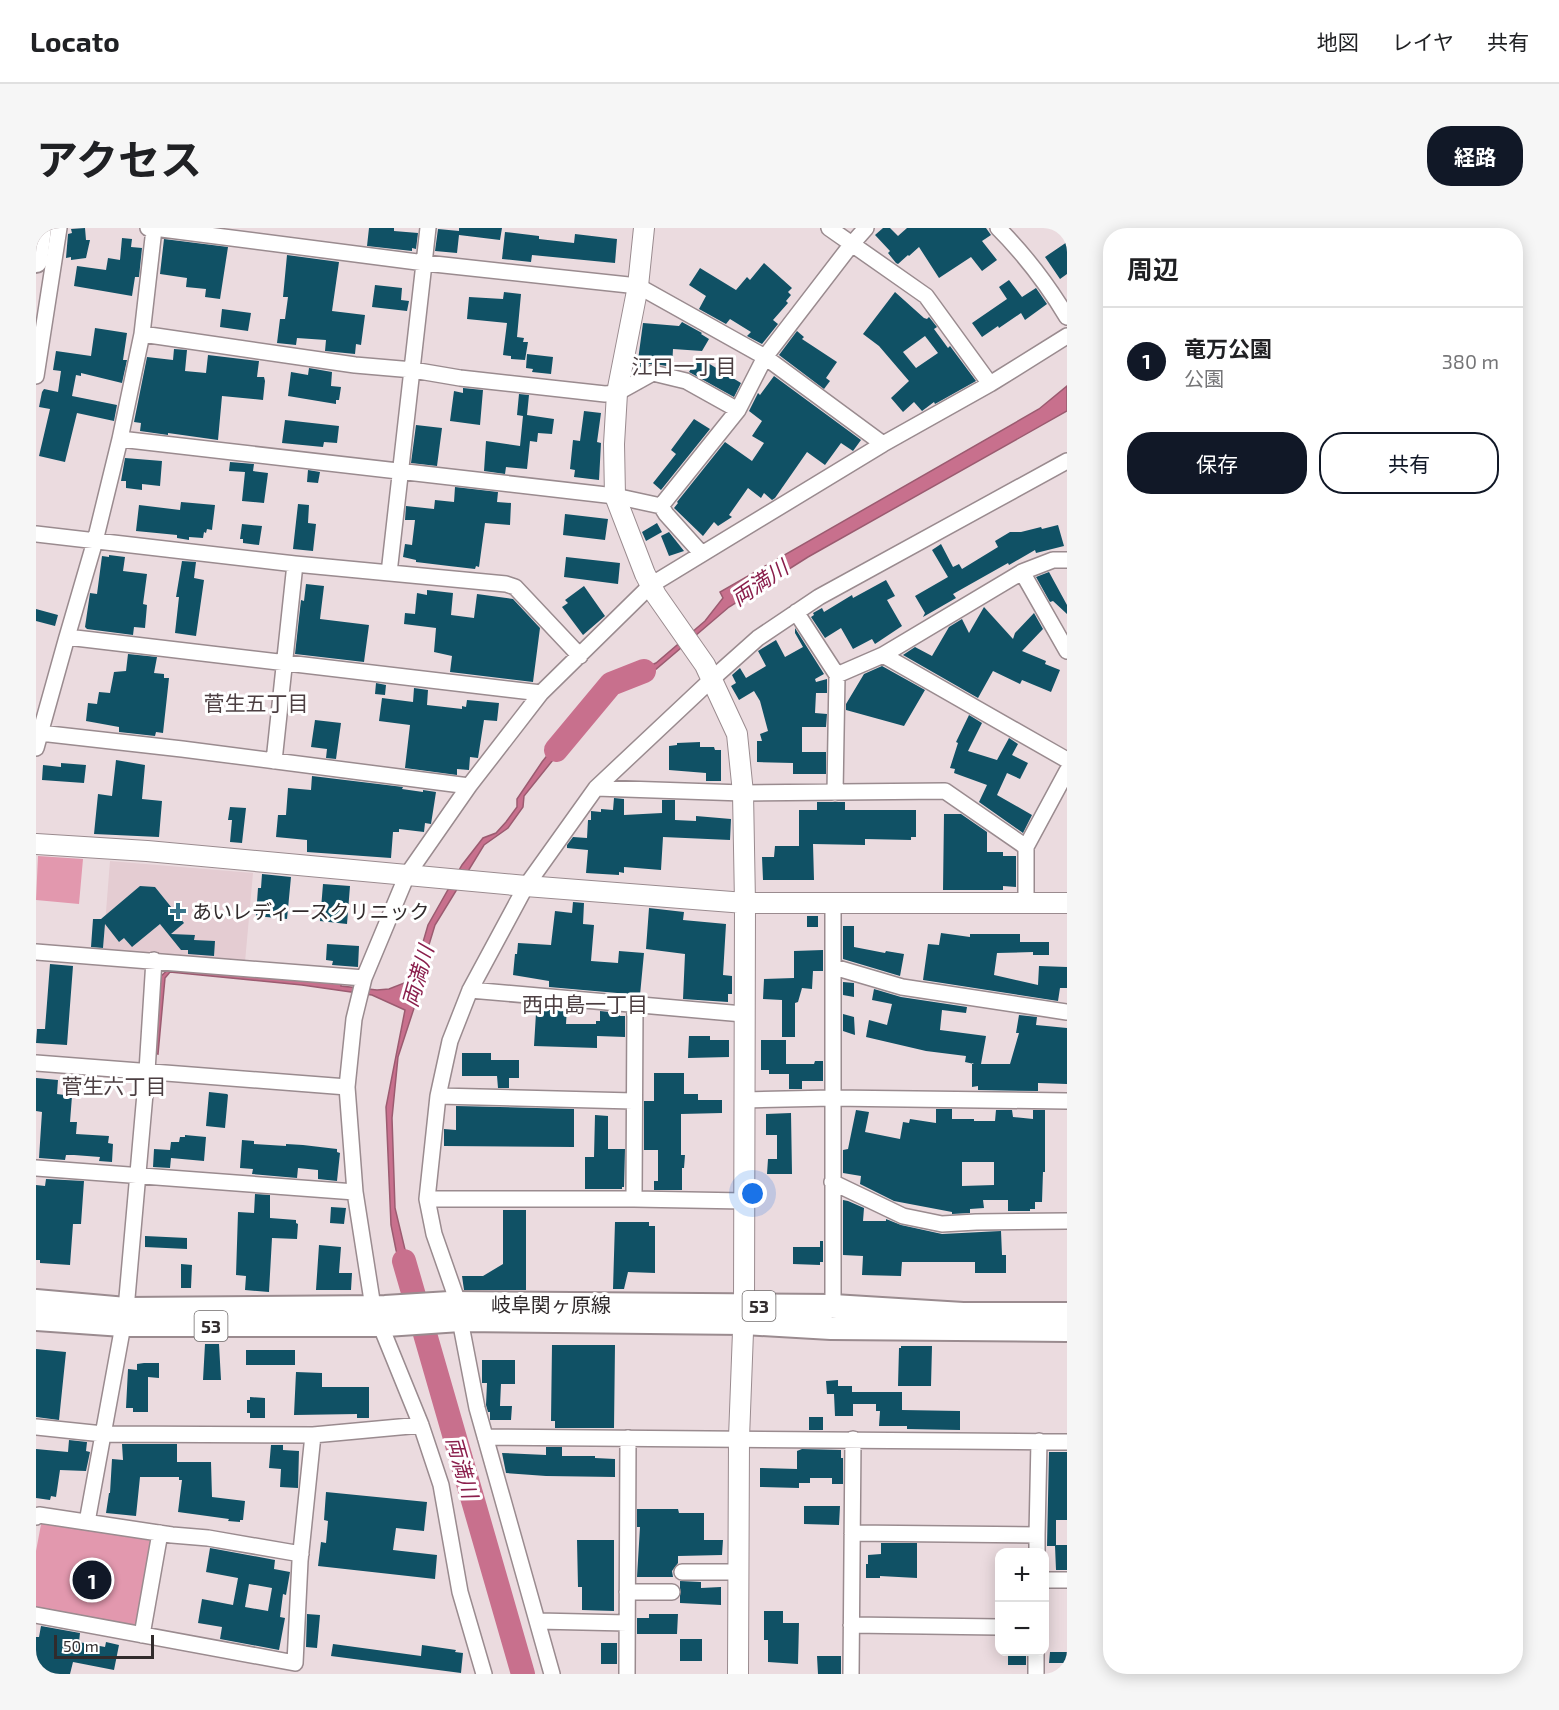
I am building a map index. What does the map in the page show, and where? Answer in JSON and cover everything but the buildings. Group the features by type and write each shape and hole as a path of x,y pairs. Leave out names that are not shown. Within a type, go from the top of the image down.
{"main road":[{"path":"36,261 40,228"},
{"name":"岐阜関ヶ原線","path":"36,1301 124,1317"},
{"name":"岐阜関ヶ原線","path":"36,1319 381,1316 454,1312 744,1314 833,1306 963,1314 1067,1314"},
{"name":"岐阜関ヶ原線","path":"744,1314 831,1328 1067,1330"}],"street":[{"path":"36,376 59,228"},
{"path":"469,786 274,761 38,741 95,541 120,439 142,334 152,228 425,263 638,286 765,357 883,444"},
{"path":"389,573 428,228"},
{"path":"644,228 638,286 617,393 614,444 615,496 645,574 709,672 737,734 743,793 744,1314 738,1438 738,1674"},
{"path":"829,228 926,296 990,384"},
{"path":"661,506 738,410 765,357 866,228"},
{"path":"998,228 1048,285 1067,317"},
{"path":"142,334 355,365 605,394 617,393 653,373 686,381 738,410"},
{"path":"484,1674 460,1592 441,1485 381,1316 355,1192 347,1087 354,1019 364,978 414,876 469,786 541,693 580,656 654,590 702,554 1067,336"},
{"path":"120,439 615,496 661,506 702,554"},
{"path":"552,1674 477,1408 427,1199 438,1096 450,1041 470,990 526,886 596,788 709,672 837,586 1067,461"},
{"path":"36,534 295,564 506,584 515,587 580,656"},
{"path":"837,675 883,655 1022,572 1053,561 1067,560"},
{"path":"274,761 295,564"},
{"path":"1022,572 1067,651"},
{"path":"796,612 837,675 835,793"},
{"path":"67,637 541,693"},
{"path":"883,655 1067,760"},
{"path":"1026,902 1026,847 1067,771"},
{"path":"596,788 743,793 945,791 1026,847"},
{"path":"36,844 158,852 526,886 745,903 1067,903"},
{"path":"833,903 833,1306"},
{"path":"36,952 364,978"},
{"path":"87,1522 124,1317 147,1071 154,960"},
{"path":"834,967 902,987 1067,1012"},
{"path":"470,990 743,1014"},
{"path":"634,1199 635,1004"},
{"path":"36,1063 347,1087"},
{"path":"438,1096 633,1101"},
{"path":"745,1100 832,1098 1067,1101"},
{"path":"36,1168 355,1192"},
{"path":"832,1182 903,1216 942,1224 1067,1221"},
{"path":"427,1199 634,1199 744,1202"},
{"path":"36,1426 103,1434 313,1435 421,1425"},
{"path":"36,1615 142,1635 294,1669 301,1554 313,1435"},
{"path":"485,1437 1067,1442"},
{"path":"627,1674 628,1438"},
{"path":"851,1674 853,1439"},
{"path":"1037,1548 1039,1441"},
{"path":"37,1520 39,1515 208,1538 301,1554"},
{"path":"142,1635 160,1533"},
{"path":"852,1533 1038,1535"},
{"path":"682,1572 738,1572"},
{"path":"1049,1580 1067,1580"},
{"path":"627,1592 672,1592"},
{"path":"538,1622 627,1623"},
{"path":"851,1625 995,1627"},
{"path":"1036,1656 1036,1674"}],"shaded area":[{"path":"38,856 83,859 79,904 36,900"},
{"name":"あいレディースクリニック","path":"110,861 253,873 245,962 103,950"},
{"path":"42,1519 155,1537 138,1630 36,1610 36,1551"}],"water":[{"path":"1067,386 1067,411 808,557 729,607 655,670 624,684 593,719 569,740 524,796 523,807 508,828 484,845 435,925 416,987 418,996 398,1057 392,1118 395,1208 414,1287 419,1293 409,1293 391,1225 386,1107 405,1010 372,995 302,985 170,972 165,978 158,1054 154,1053 161,976 171,967 341,982 341,986 377,990 389,989 407,982 414,973 428,925 462,865 483,838 496,833 506,822 517,807 517,799 542,762 565,733 590,713 617,680 656,663 705,621 723,598 720,592 1039,409"}],"waterway":[{"name":"両満川","path":"556,750 611,684 644,671"},
{"name":"両満川","path":"404,1261 523,1674"}],"place":[{"name":"あいレディースクリニック","path":"178,911"},
{"name":"竜万公園","path":"92,1580"}],"district":[{"name":"江口一丁目","path":"684,365"},
{"name":"菅生五丁目","path":"256,702"},
{"name":"西中島一丁目","path":"585,1003"},
{"name":"菅生六丁目","path":"114,1085"}]}
